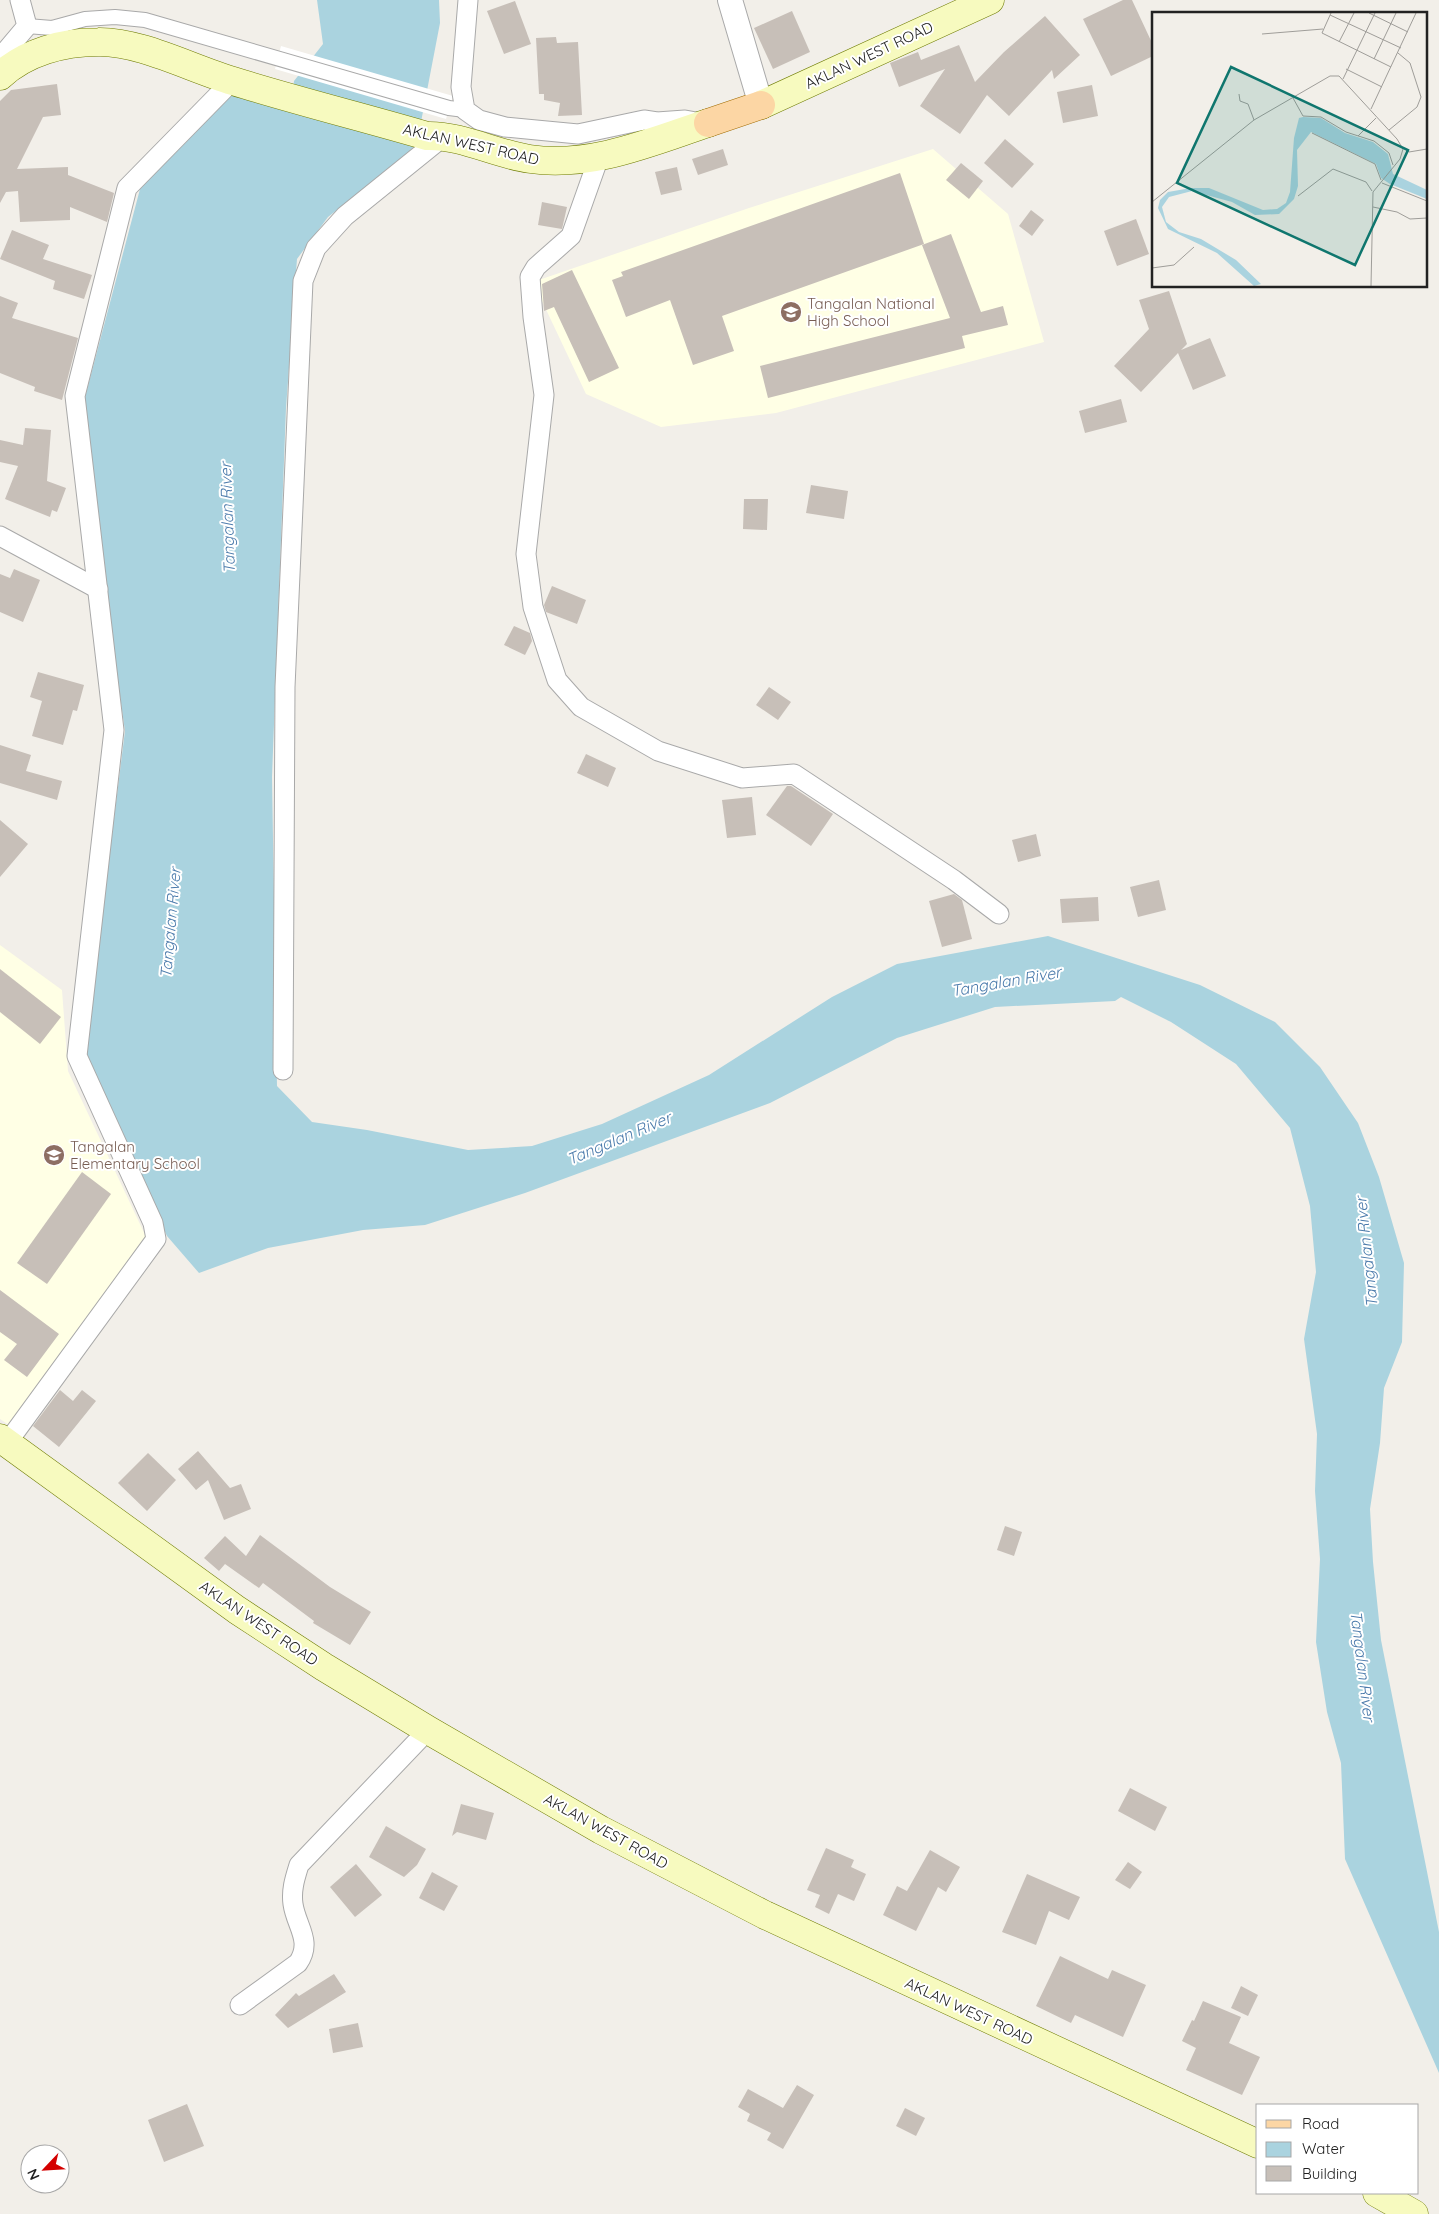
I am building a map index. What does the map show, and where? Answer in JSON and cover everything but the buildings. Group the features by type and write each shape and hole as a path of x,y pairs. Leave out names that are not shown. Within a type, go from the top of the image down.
{"main road":[{"name":"AKLAN WEST ROAD","path":"0,76 19,62 42,51 65,44 100,42 129,46 232,81 510,156 550,162 599,157 761,105 990,0"},
{"name":"AKLAN WEST ROAD","path":"4,1441 237,1610 324,1667 428,1730 601,1830 765,1915 1256,2143"},
{"path":"1379,2194 1414,2214"}],"street":[{"path":"20,0 27,26"},
{"path":"457,109 468,0"},
{"path":"730,0 761,105"},
{"path":"27,26 52,28 85,19 100,18 144,20 457,109 479,120 505,127 578,134 644,120 657,122 684,120 708,123"},
{"path":"0,58 27,26"},
{"path":"4,1441 156,1239 153,1223 77,1056 114,730 75,396 127,188 232,81"},
{"path":"283,1070 286,687 303,281 316,248 346,216 435,136"},
{"path":"599,157 571,236 536,267 530,277 533,317 544,395 526,554 533,608 557,680 581,707 658,751 742,778 794,774 954,880 999,914"},
{"path":"0,536 98,589"},
{"path":"240,2004 298,1963 304,1954 303,1937 293,1904 293,1884 299,1866 428,1730"}],"shaded area":[{"name":"Tangalan National High School","path":"933,149 1008,214 1044,342 776,413 661,427 586,394 533,282 749,208"},
{"name":"Tangalan Elementary School","path":"0,945 62,990 68,1071 147,1239 9,1425 0,1419"}],"water":[{"name":"Tangalan River","path":"317,0 439,0 440,23 416,148 328,217 297,259 286,408 272,777 277,1086 312,1122 367,1130 468,1150 532,1146 602,1124 709,1075 832,997 897,964 1048,936 1200,985 1275,1022 1320,1067 1358,1123 1379,1177 1404,1263 1402,1342 1384,1388 1380,1443 1370,1509 1381,1640 1439,1932 1439,2073 1345,1859 1341,1763 1327,1712 1316,1642 1320,1559 1315,1491 1317,1434 1304,1339 1316,1272 1310,1206 1290,1128 1236,1064 1171,1022 1121,997 1115,1001 995,1007 897,1038 770,1103 525,1193 425,1225 363,1230 268,1248 199,1273 167,1236 97,1092 85,1050 125,731 90,485 84,401 140,189 226,90 292,99 294,81 323,44"}],"pier":[{"path":"281,46 453,96 446,119 275,69"}],"place":[{"name":"Tangalan National High School","path":"791,312"},
{"name":"Tangalan Elementary School","path":"54,1155"}]}
